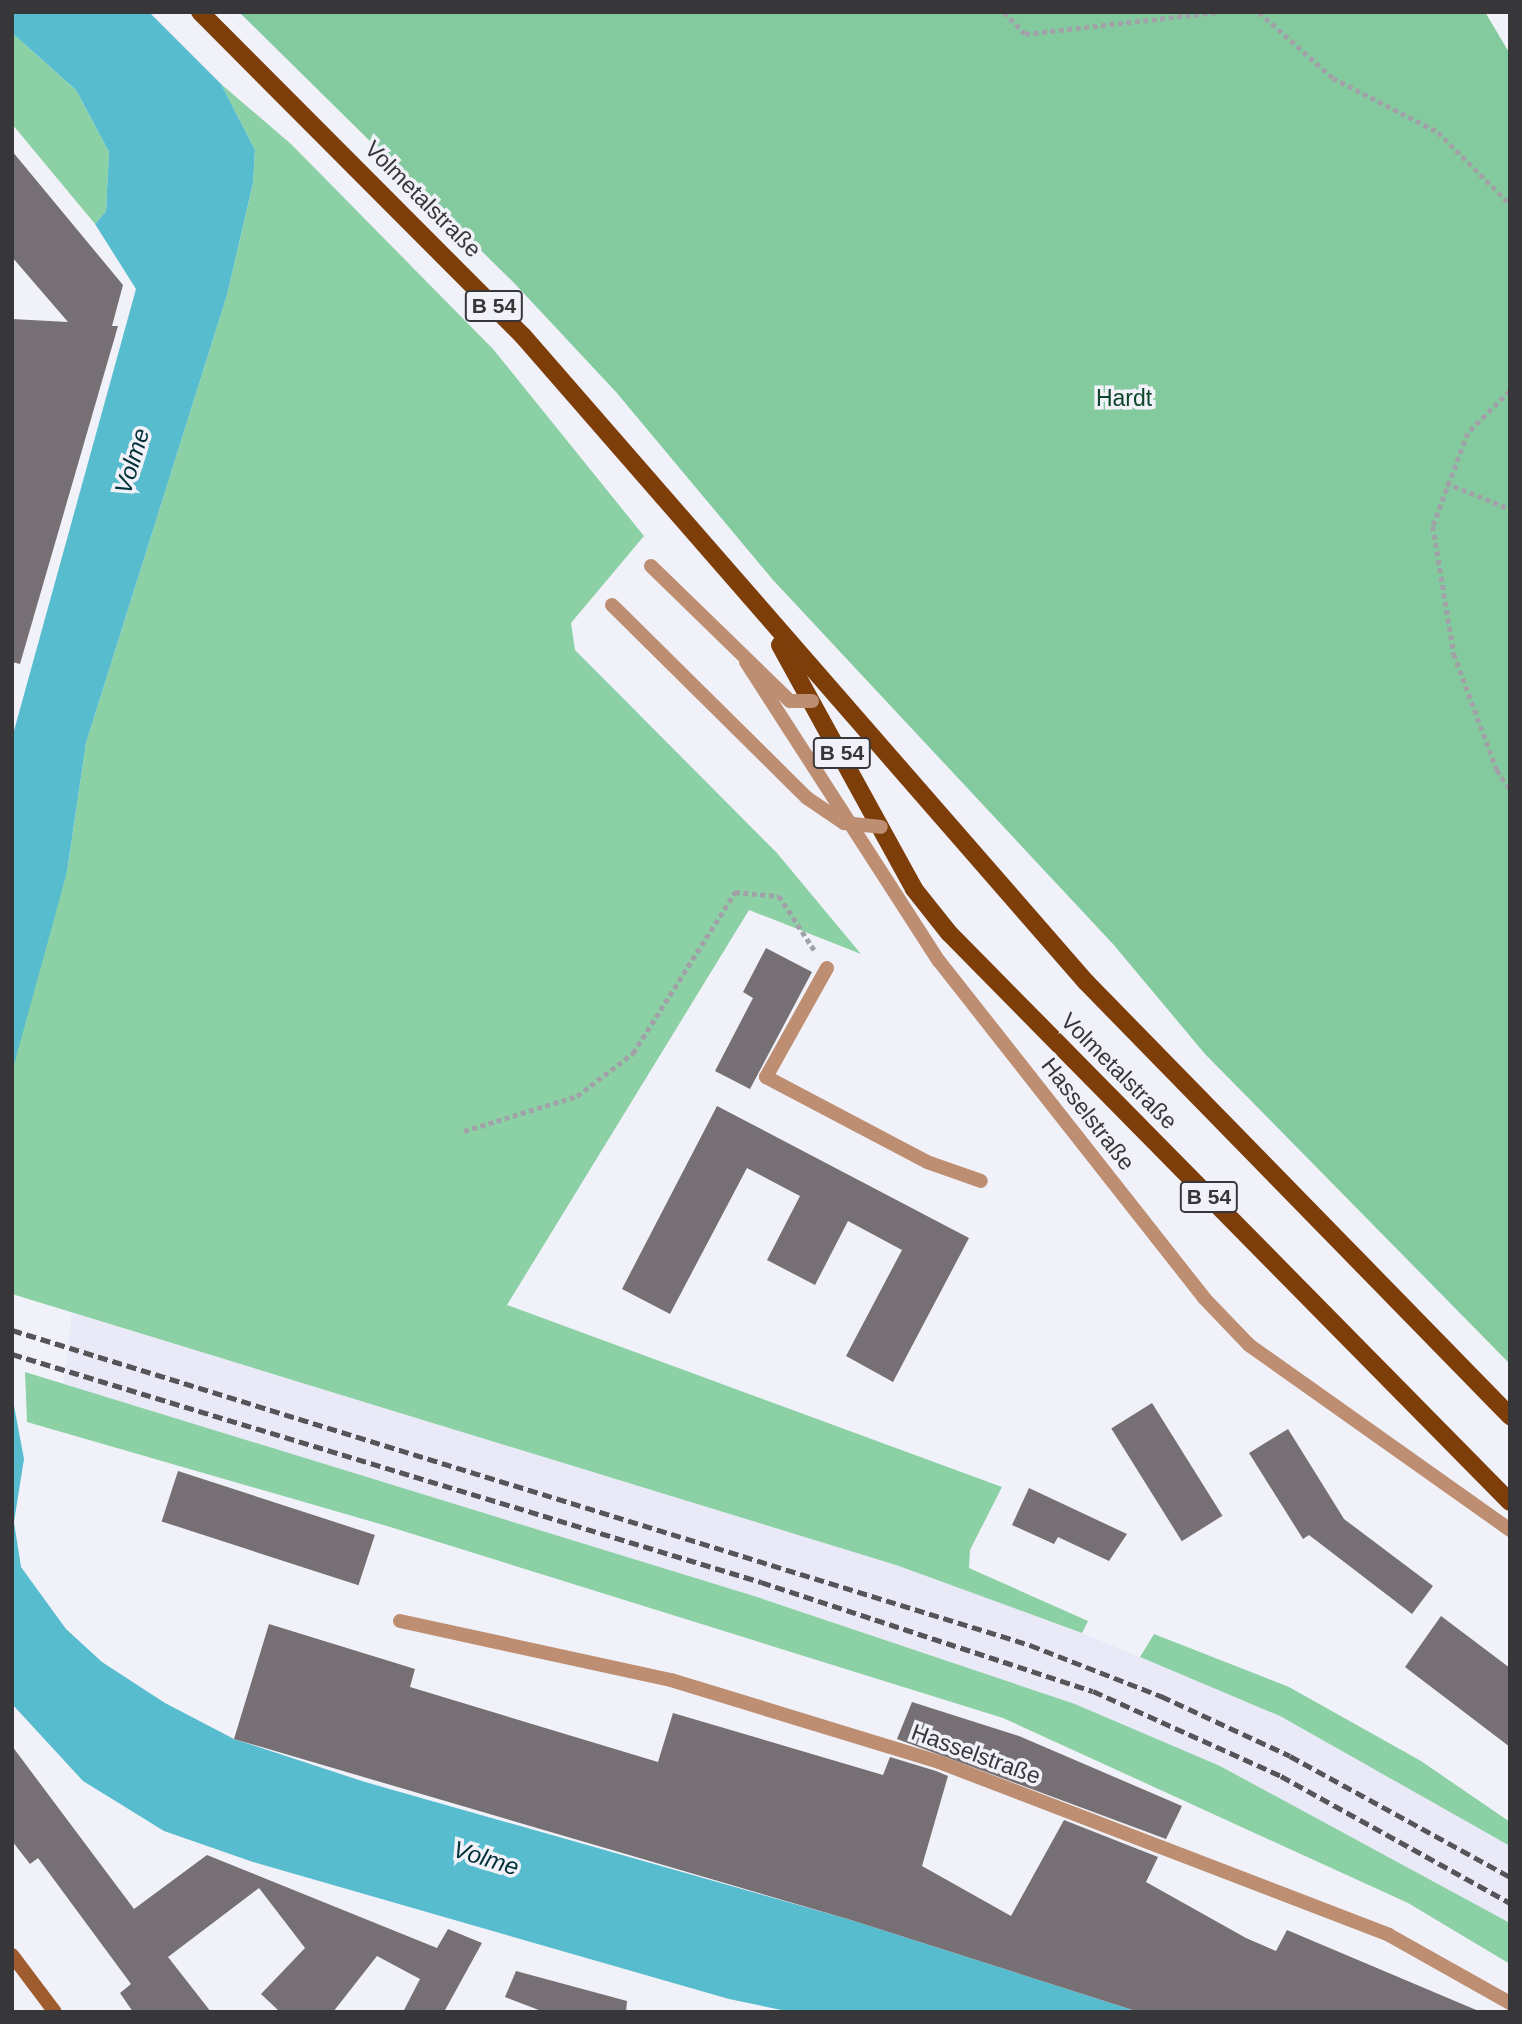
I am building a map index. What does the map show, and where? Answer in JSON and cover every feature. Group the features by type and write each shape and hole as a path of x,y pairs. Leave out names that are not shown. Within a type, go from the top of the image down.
{"main road":[{"name":"Volmetalstraße","path":"200,12 523,336 766,621 870,729 1086,982 1510,1416"},
{"name":"Volmetalstraße","path":"766,621 914,889 949,933 1510,1502"}],"street":[{"path":"12,1955 55,2012"}],"lane":[{"path":"651,566 790,701 812,701"},
{"path":"612,605 807,798 844,823 881,827"},
{"name":"Hasselstraße","path":"728,635 939,961 1204,1298 1249,1345 1510,1530"},
{"path":"823,962 765,1077 927,1161 981,1181"},
{"name":"Hasselstraße","path":"400,1621 671,1680 939,1762 1389,1935 1510,2003"}],"path":[{"path":"1004,12 1025,34 1219,12"},
{"path":"1259,12 1333,78 1438,132 1510,204"},
{"path":"1510,391 1468,433 1446,483 1433,526 1454,654 1497,770 1510,789"},
{"path":"1446,483 1510,509"},
{"path":"464,1131 577,1096 632,1053 735,892 779,895 823,962"}],"shaded area":[{"path":"72,1313 896,1565 1082,1633 1280,1716 1510,1846 1510,1923 1220,1766 1075,1704 754,1596 64,1384"}],"green space":[{"name":"Hardt","path":"239,12 1485,12 1510,54 1510,1364 1205,1054 1113,944 773,580 616,392 516,285"},
{"path":"12,33 76,90 109,152 106,211 95,224 12,124"},
{"path":"221,84 291,144 493,349 644,536 571,623 575,650 777,853 861,954 749,910 507,1305 1002,1487 970,1550 969,1568 1088,1621 1082,1633 896,1565 12,1294 12,1072 24,1014 67,872 86,743 227,295 253,183 255,150"},
{"path":"25,1372 754,1596 1075,1704 1220,1766 1510,1923 1510,1964 1408,1903 1003,1718 387,1526 27,1422"},
{"path":"1154,1634 1289,1687 1421,1761 1510,1822 1510,1846 1280,1716 1140,1657"}],"water":[{"name":"Volme","path":"12,12 149,12 221,84 255,150 253,183 227,295 86,743 67,872 12,1072 12,738 136,289 95,224 106,211 109,152 76,90 12,33"},
{"name":"Volme","path":"12,1395 24,1459 14,1522 21,1567 66,1629 102,1662 165,1703 234,1739 365,1782 851,1920 1139,2012 791,2012 729,1999 253,1862 164,1831 83,1781 12,1704"}],"building":[{"path":"12,151 123,285 112,326 118,326 20,664 12,662 12,319 68,322 12,257"},
{"path":"766,948 812,972 750,1089 715,1071 753,998 743,992"},
{"path":"717,1106 969,1238 893,1382 846,1356 902,1250 848,1221 815,1285 767,1260 800,1196 747,1168 670,1314 622,1289"},
{"path":"1152,1403 1222,1516 1182,1541 1111,1428"},
{"path":"1288,1429 1344,1519 1433,1586 1412,1614 1309,1535 1303,1539 1249,1453"},
{"path":"178,1471 375,1535 358,1585 162,1521"},
{"path":"1029,1488 1127,1534 1109,1561 1058,1537 1054,1544 1012,1525"},
{"path":"1441,1616 1510,1668 1510,1747 1405,1667"},
{"path":"269,1624 415,1669 410,1687 658,1762 673,1713 883,1775 890,1757 936,1771 948,1776 922,1866 1011,1916 1064,1820 1158,1857 1146,1882 1246,1938 1276,1951 1287,1930 1481,2012 1139,2012 851,1920 234,1739"},
{"path":"912,1702 1019,1736 1182,1806 1166,1839 897,1739"},
{"path":"12,1746 134,1909 207,1855 437,1948 448,1929 482,1943 444,2012 403,2012 420,1979 377,1956 333,2012 280,2012 261,1994 305,1948 259,1888 168,1957 211,2012 133,2012 120,1993 131,1984 38,1858 30,1864 12,1841"},
{"path":"516,1971 627,2001 626,2012 544,2012 505,1997"}],"railway":[{"path":"12,1330 1030,1645 1161,1696 1290,1756 1510,1877"},
{"path":"12,1354 761,1582 1093,1691 1281,1776 1510,1903"}]}
